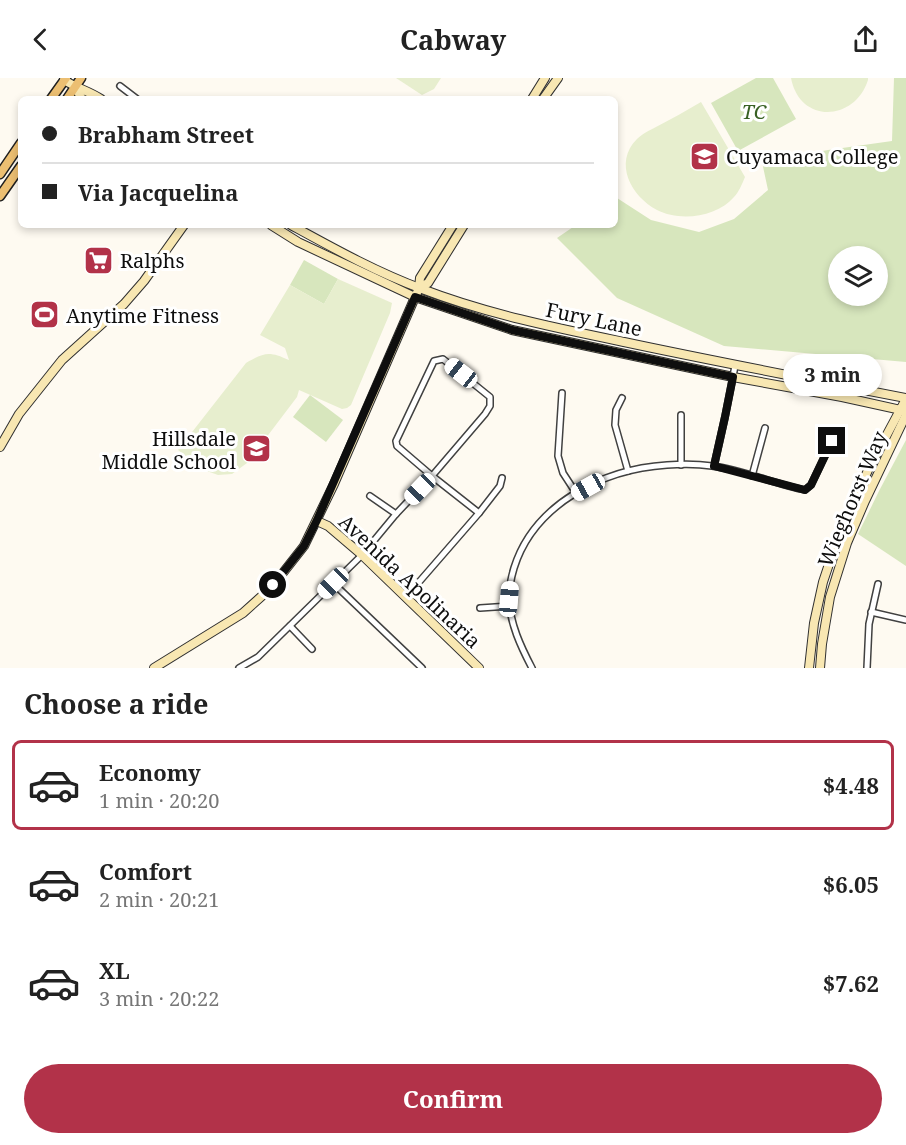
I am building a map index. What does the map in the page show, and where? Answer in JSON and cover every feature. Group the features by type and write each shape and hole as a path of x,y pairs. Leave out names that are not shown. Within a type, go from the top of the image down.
{"main road":[{"path":"69,96 81,78"},
{"path":"534,96 545,78"},
{"path":"546,96 558,78"},
{"path":"53,96 65,79 75,87 96,96"},
{"path":"75,87 80,96"},
{"path":"0,174 18,147"},
{"path":"0,196 18,170"},
{"path":"0,447 19,414 62,360 124,304 144,281 182,228"},
{"name":"Fury Lane","path":"276,228 298,242 415,297 512,330 733,377 842,397 904,412"},
{"name":"Fury Lane","path":"297,228 419,288 523,321 735,366 906,398"},
{"path":"154,668 243,613 263,595 304,546 419,288 420,278 451,228"},
{"path":"419,288 428,283 462,228"},
{"name":"Wieghorst Way","path":"820,668 830,597 847,543 904,412 906,398"},
{"name":"Wieghorst Way","path":"809,668 814,623 837,540 869,468 904,412"},
{"name":"Avenida Apolinaria","path":"317,520 328,526 362,555 479,668"}],"street":[{"path":"120,86 133,96"},
{"path":"239,668 258,657 362,555 396,514 432,476 485,414 490,406 490,397 443,359 434,361 396,441 397,446 432,476 479,513"},
{"path":"714,466 735,366"},
{"path":"562,393 558,456 563,473 576,493"},
{"path":"622,398 616,410 615,422 628,471"},
{"path":"681,415 681,465"},
{"path":"752,476 765,428"},
{"path":"532,668 518,639 509,599 518,556 529,536 551,511 576,493 607,478 654,466 714,466 805,490 811,485 832,441"},
{"path":"406,597 479,513 500,486 502,478"},
{"path":"370,496 396,514"},
{"path":"333,583 422,668"},
{"path":"867,668 869,624 878,584"},
{"path":"480,608 510,606"},
{"path":"871,612 906,620"},
{"path":"290,626 312,649"}],"green space":[{"path":"396,78 441,78 434,89 422,95"},
{"name":"TC","path":"756,78 773,78 796,119 738,151 711,103"},
{"path":"791,78 868,78 868,80 861,94 852,104 840,110 828,112 816,110 805,104 796,93"},
{"path":"894,78 906,78 906,362 724,346 617,298 557,238 572,228 618,228 618,199 651,220 699,232 734,219 768,190 762,162 892,141"},
{"path":"701,102 745,177 736,195 718,209 698,216 666,214 648,204 633,188 628,178 626,158 630,148 641,135"},
{"path":"304,260 338,279 324,304 290,285"},
{"path":"338,279 392,303 390,313 351,405 342,409 299,390 297,397 247,463 232,474 218,475 204,470 178,450 246,363 267,354 289,360 285,348 260,335 290,285 324,304"},
{"path":"310,395 343,420 326,442 293,417"},
{"path":"906,440 906,566 858,534"}],"place":[{"name":"Cuyamaca College","path":"705,156"},
{"name":"Ralphs","path":"99,260"},
{"name":"Anytime Fitness","path":"45,315"},
{"name":"Hillsdale Middle School","path":"257,449"}],"route":[{"path":"273,585 304,546 317,520 415,297 512,330 733,377 714,466 805,490 811,485 832,441"}]}
